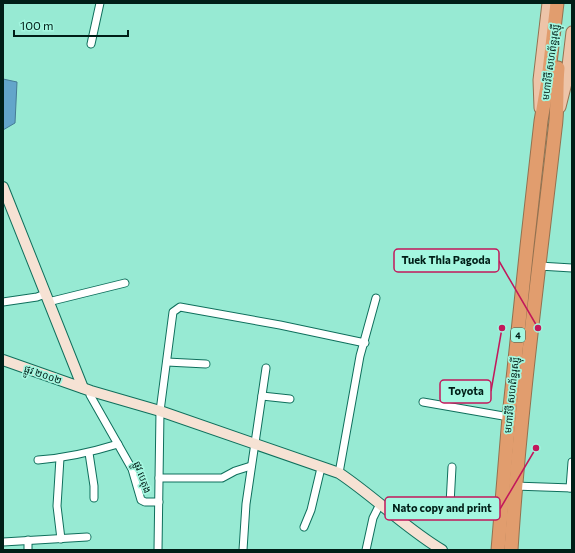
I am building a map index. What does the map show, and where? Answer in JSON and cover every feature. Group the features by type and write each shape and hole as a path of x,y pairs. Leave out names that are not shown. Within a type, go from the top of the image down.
{"highway":[{"name":"មហាវិថី សហព័ន្ធរុស្ស៊ី","path":"498,550 500,511 509,417 541,121 548,80 557,3"},
{"name":"មហាវិថី សហព័ន្ធរុស្ស៊ី","path":"511,550 516,487 539,266 556,121 557,80 566,3"}],"main road":[{"name":"មហាវិថី សហព័ន្ធរុស្ស៊ី","path":"541,121 539,80 548,3"},
{"name":"មហាវិថី សហព័ន្ធរុស្ស៊ី","path":"556,121 569,83 572,32"}],"street":[{"path":"91,44 100,3"},
{"path":"3,187 47,298 87,389 118,444 89,453 38,460"},
{"path":"539,266 572,268"},
{"path":"3,302 37,297 47,298 125,283"},
{"path":"376,298 365,343 360,356 339,473 426,540 442,550"},
{"path":"158,550 160,412 173,312 180,307 280,325 365,343"},
{"name":"ផ្លូវ ២០០២","path":"3,360 339,473"},
{"path":"167,362 206,364"},
{"path":"244,550 246,504 266,368"},
{"path":"262,396 290,399"},
{"path":"423,402 509,417"},
{"name":"ផ្លូវ បេតុង","path":"118,444 132,469 141,500 145,502 158,502"},
{"path":"89,453 94,486 94,498"},
{"path":"60,458 57,519 61,539"},
{"path":"503,486 571,488 572,462"},
{"path":"159,478 222,478 235,471 251,466"},
{"path":"452,467 450,504 500,511"},
{"path":"304,527 311,510 321,468"},
{"path":"366,550 373,518 380,504"},
{"path":"3,542 87,537"},
{"path":"28,540 28,550"}],"water":[{"path":"3,79 17,82 15,123 3,130"}],"place":[{"name":"Toyota","path":"502,328"},
{"name":"Tuek Thla Pagoda","path":"538,328"},
{"name":"Nato copy and print","path":"536,448"}]}
